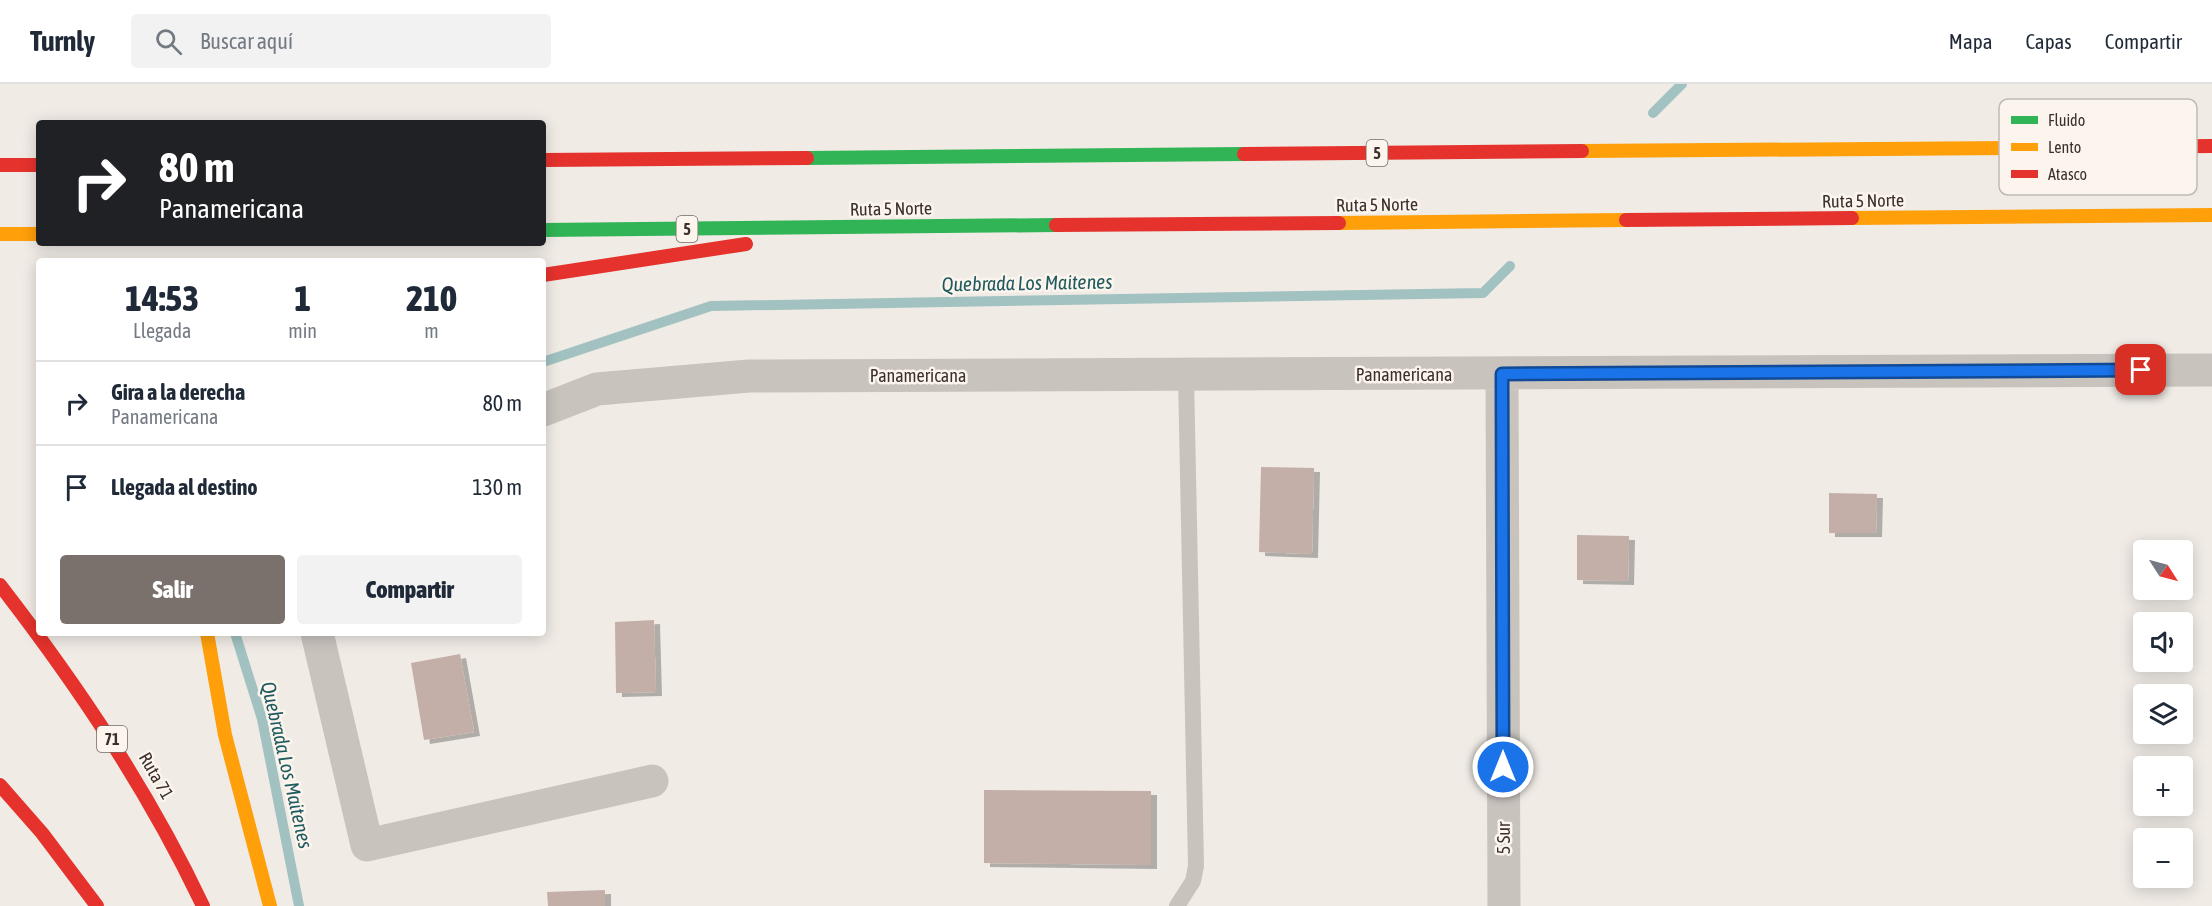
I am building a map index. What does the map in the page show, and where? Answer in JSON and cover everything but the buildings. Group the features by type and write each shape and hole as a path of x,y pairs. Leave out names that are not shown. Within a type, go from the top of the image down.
{"main road":[{"name":"5","path":"2197,146 2212,146"},
{"name":"5","path":"546,160 1999,148"},
{"path":"0,165 36,165"},
{"name":"Ruta 5 Norte","path":"546,230 2212,215"},
{"path":"546,275 667,258 832,228"},
{"path":"0,234 36,234"},
{"name":"Ruta 71","path":"0,585 36,631"},
{"name":"Ruta 71","path":"40,636 70,675 105,727 165,829 203,906"},
{"path":"208,636 225,735 270,906"},
{"path":"0,784 42,833 97,906"}],"street":[{"name":"Panamericana","path":"546,409 597,389 749,376 2212,370"},
{"name":"5 Sur","path":"1502,374 1504,906"},
{"path":"318,636 367,845 652,781"}],"lane":[{"path":"1177,906 1193,881 1196,866 1186,376"}],"waterway":[{"name":"Quebrada Los Maitenes","path":"1653,113 1682,84"},
{"name":"Quebrada Los Maitenes","path":"546,361 711,306 1483,293 1510,266"},
{"name":"Quebrada Los Maitenes","path":"236,636 262,719 299,906"}],"traffic: fast":[{"path":"807,158 1244,154"},
{"path":"546,230 1056,225"}],"traffic: slow":[{"path":"1582,151 1999,148"},
{"path":"1852,218 2212,215"},
{"path":"1339,223 1626,220"},
{"path":"0,234 36,234"},
{"path":"208,636 225,735 270,906"}],"traffic: jam":[{"path":"2197,146 2212,146"},
{"path":"1244,154 1582,151"},
{"path":"546,160 807,158"},
{"path":"0,165 36,165"},
{"path":"1626,220 1852,218"},
{"path":"1056,225 1339,223"},
{"path":"546,275 746,244"},
{"path":"0,585 36,633"},
{"path":"38,636 84,700 135,780 182,863 203,906"},
{"path":"0,785 42,833 97,906"}],"route":[{"path":"1503,767 1502,374 2141,370"}]}
